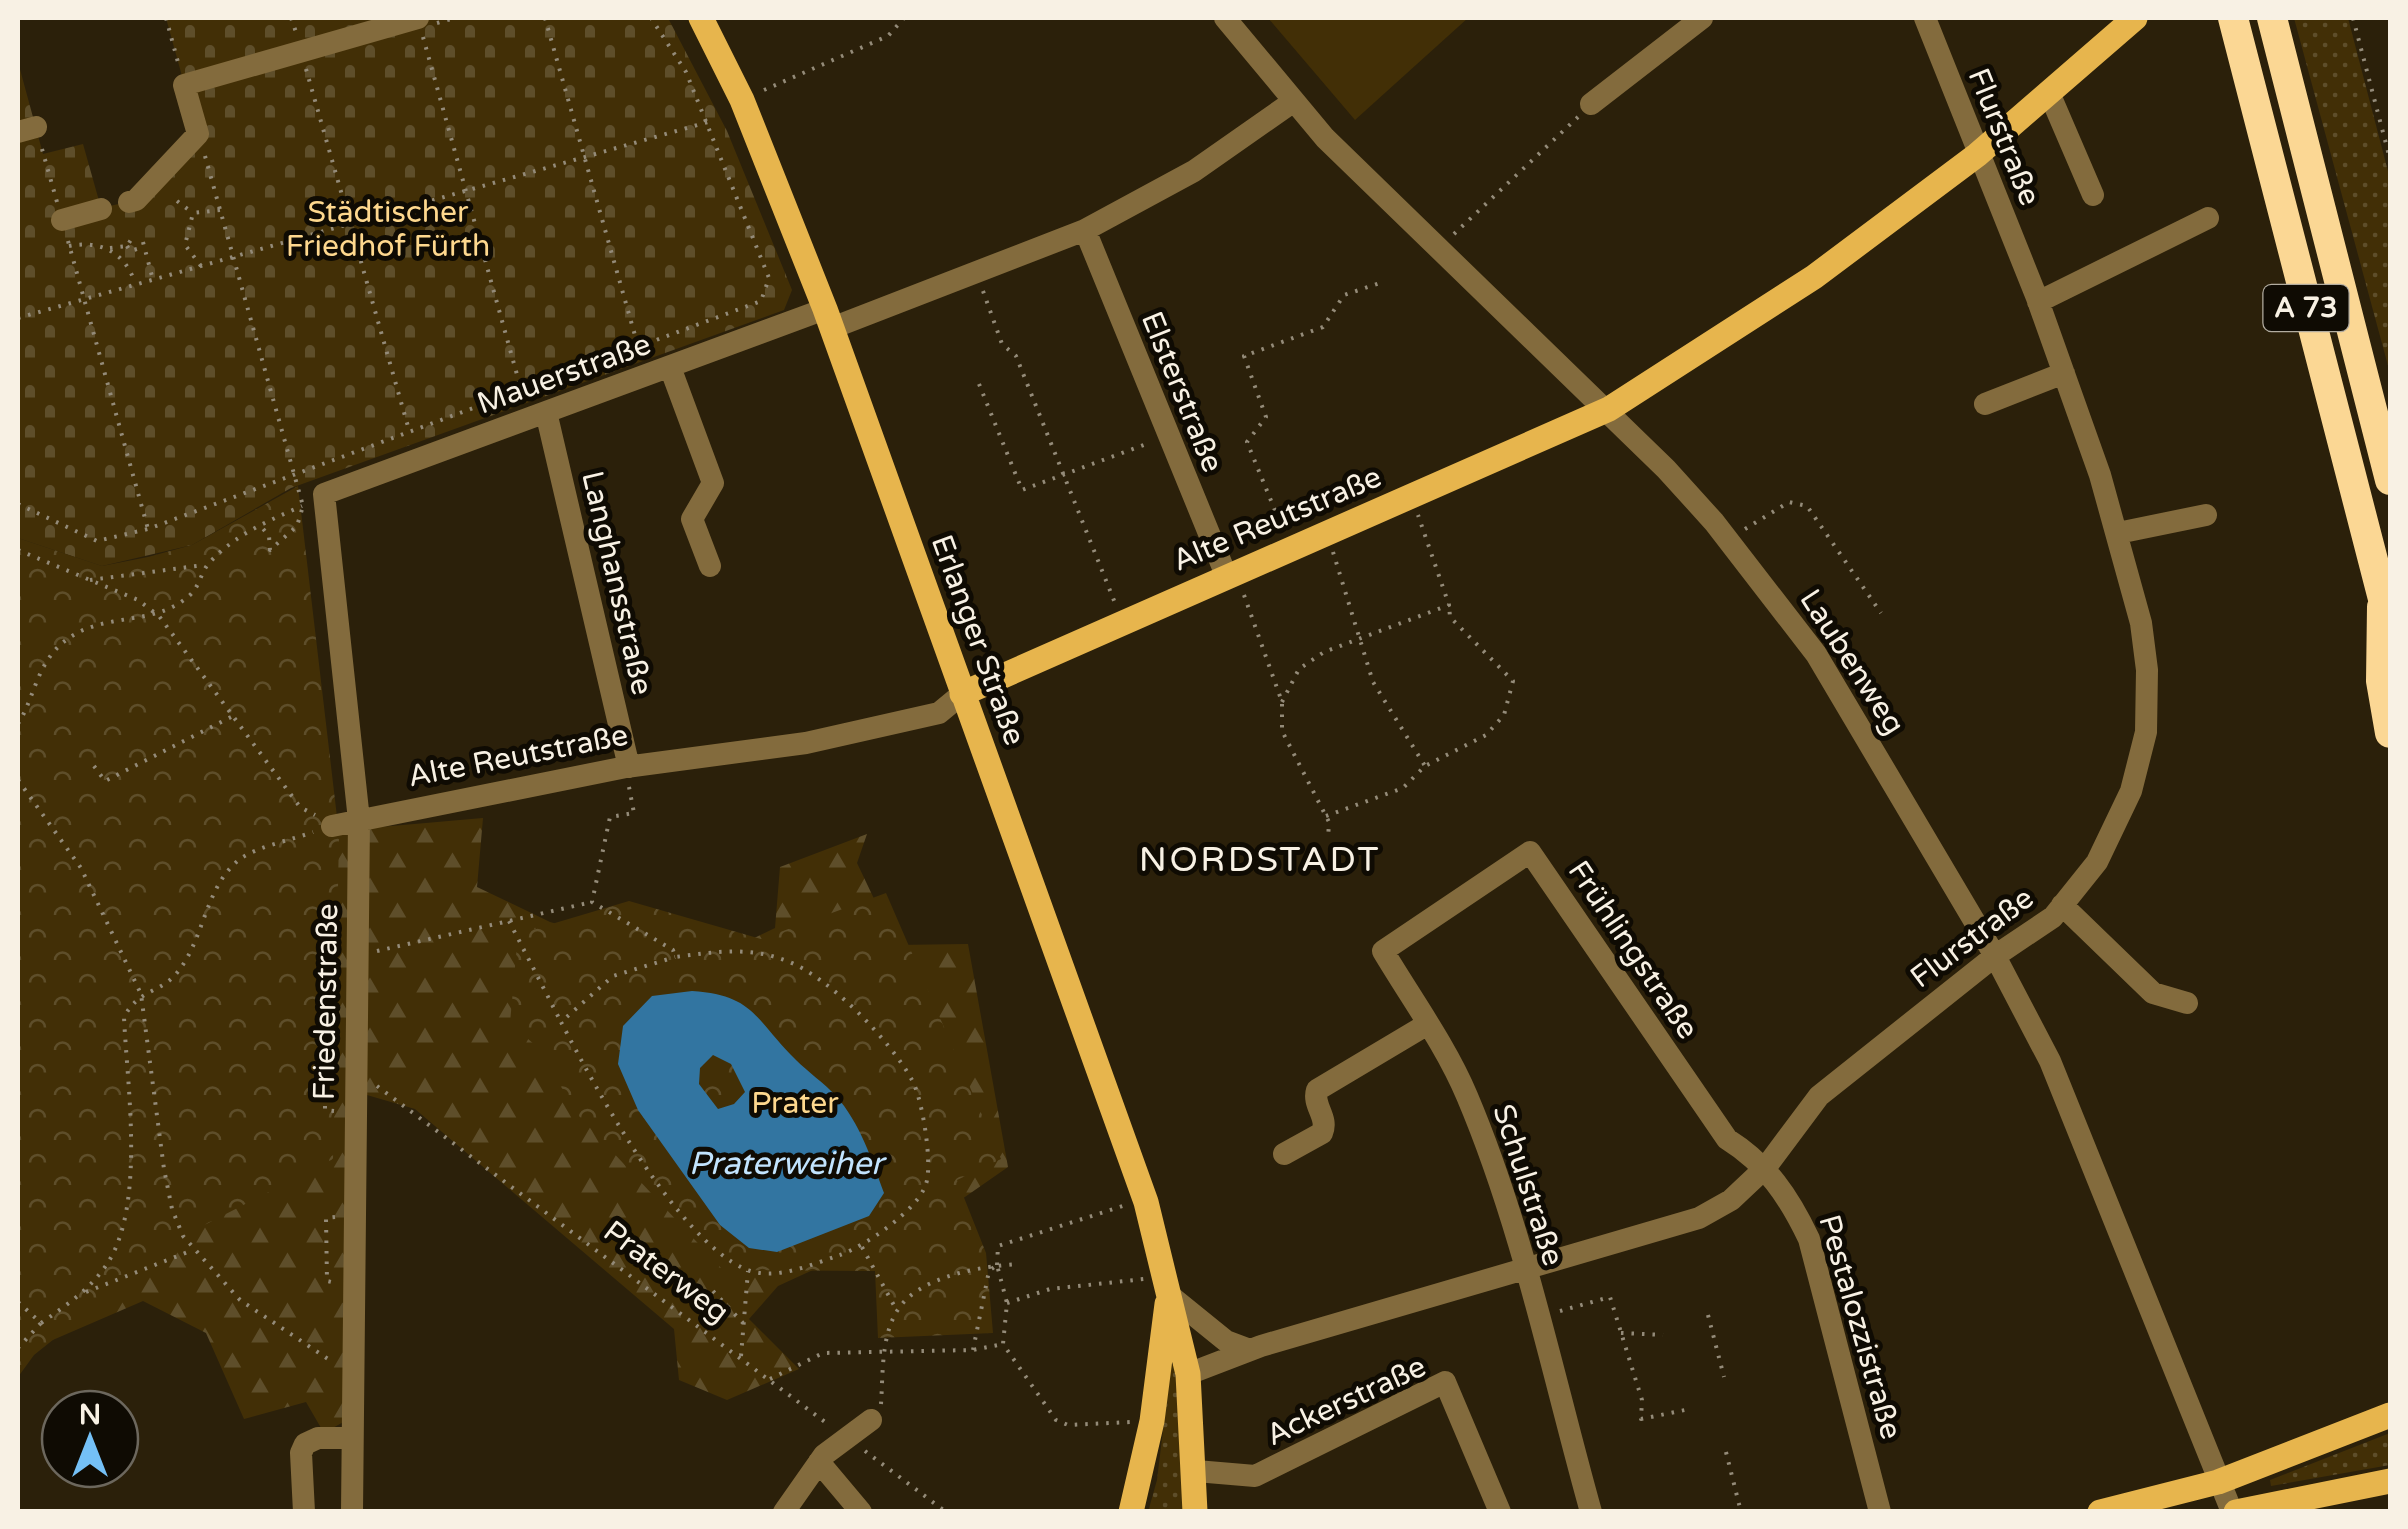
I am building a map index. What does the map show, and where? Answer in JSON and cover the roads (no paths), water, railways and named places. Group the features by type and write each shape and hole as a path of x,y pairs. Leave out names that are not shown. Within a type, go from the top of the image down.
{"highway":[{"name":"A 73","path":"2233,18 2390,626"},
{"name":"A 73","path":"2272,18 2390,480"},
{"path":"2350,315 2390,417"},
{"path":"2382,594 2381,681 2390,733"}],"main road":[{"name":"Erlanger Straße","path":"701,18 742,100 828,319 1146,1202 1188,1374 1196,1471 1194,1512"},
{"name":"Alte Reutstraße","path":"962,694 1122,620 1609,409 1814,277 2050,96 2134,18"},
{"name":"Erlanger Straße","path":"1132,1512 1152,1422 1166,1286"},
{"path":"2100,1512 2218,1482 2390,1415"},
{"path":"2234,1512 2390,1481"}],"street":[{"name":"Laubenweg","path":"1224,18 1325,138 1609,409 1728,540 1816,654 1996,956 2050,1061 2218,1482 2234,1512"},
{"path":"1591,104 1702,18"},
{"name":"Flurstraße","path":"1188,1374 1250,1350 1698,1218 1732,1200 1766,1167 1819,1096 1996,956 2053,917 2097,862 2131,792 2146,732 2147,670 2141,622 2118,533 2064,373 1925,18"},
{"path":"128,202 136,200 198,134 184,84 419,22"},
{"path":"2050,96 2093,195"},
{"name":"Mauerstraße","path":"324,494 670,367 976,272 1085,230 1194,171 1294,101"},
{"path":"62,220 101,209"},
{"path":"2038,302 2208,218"},
{"name":"Elsterstraße","path":"1085,230 1168,435 1231,573"},
{"path":"670,367 713,483 692,519 710,566"},
{"path":"1985,404 2064,373"},
{"name":"Langhansstraße","path":"546,412 627,767"},
{"name":"Friedenstraße","path":"324,494 359,820 352,1512"},
{"path":"2118,533 2206,515"},
{"name":"Alte Reutstraße","path":"332,826 627,767 806,743 939,713 962,694"},
{"name":"Frühlingstraße","path":"1383,952 1530,852 1727,1139 1766,1167"},
{"path":"2062,905 2153,993 2187,1003"},
{"name":"Schulstraße","path":"1383,952 1466,1092 1521,1241 1536,1317 1591,1512"},
{"path":"1284,1154 1322,1134 1318,1090 1426,1025"},
{"name":"Pestalozzistraße","path":"1766,1167 1792,1202 1808,1239 1880,1512"},
{"path":"1166,1286 1226,1341 1250,1350"},
{"name":"Ackerstraße","path":"1196,1471 1256,1476 1445,1382 1500,1512"},
{"path":"784,1512 822,1459 876,1412"},
{"path":"304,1512 305,1444 318,1438 352,1438"},
{"path":"822,1459 861,1512"}],"water":[{"name":"Praterweiher","path":"692,991 713,993 742,1004 831,1091 859,1130 884,1193 869,1216 777,1252 749,1248 720,1225 638,1110 618,1064 623,1026 652,996","holes":["713,1055 731,1064 745,1092 734,1104 718,1109 699,1084 700,1068"]}],"district":[{"name":"NORDSTADT","path":"1260,860"}],"park label":[{"name":"Städtischer Friedhof Fürth","path":"388,229"},
{"name":"Prater","path":"795,1103"}]}
